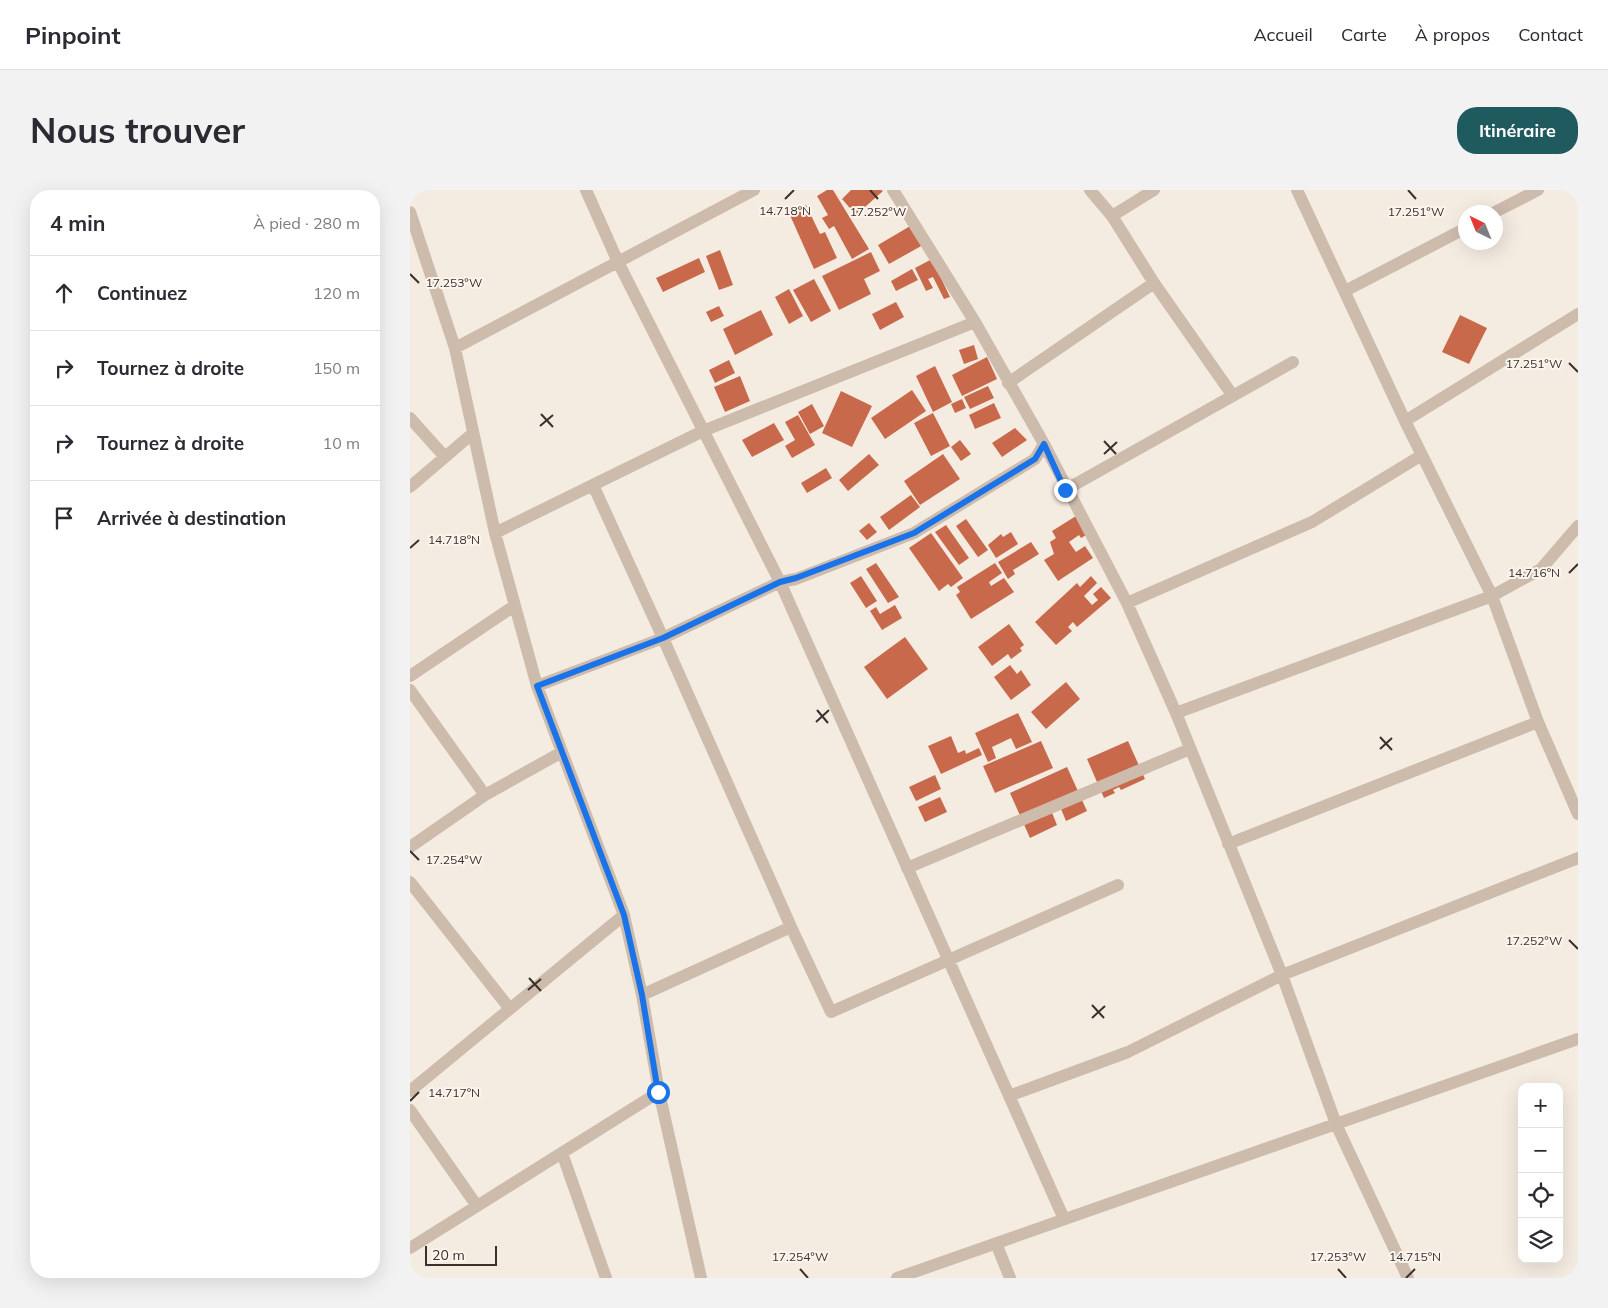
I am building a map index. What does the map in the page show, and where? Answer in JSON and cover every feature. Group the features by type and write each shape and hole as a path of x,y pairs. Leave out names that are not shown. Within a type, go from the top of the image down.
{"street":[{"path":"586,190 618,262 780,582 1064,1219"},
{"path":"455,348 754,190"},
{"path":"893,190 975,322 1044,444 1065,490 1127,603 1176,713 1282,975 1336,1124 1408,1278"},
{"path":"1090,190 1112,216 1154,283 1233,396"},
{"path":"1112,216 1154,190"},
{"path":"1297,190 1405,422 1492,596 1538,722 1578,814"},
{"path":"1503,208 1538,190"},
{"path":"410,212 455,348 472,434 495,533 537,686 624,915 642,995 658,1092 701,1278"},
{"path":"1345,291 1458,232"},
{"path":"1008,383 1154,283"},
{"path":"1405,422 1578,314"},
{"path":"495,533 703,431 975,322"},
{"path":"1065,490 1293,362"},
{"path":"410,418 445,457"},
{"path":"410,487 472,434"},
{"path":"537,686 663,638 780,582 796,578 914,533 1035,459 1044,444"},
{"path":"1127,603 1312,522 1422,455"},
{"path":"592,484 831,1012 1118,885"},
{"path":"1176,713 1492,596 1541,569 1578,526"},
{"path":"410,676 514,606"},
{"path":"410,690 485,795"},
{"path":"1228,844 1538,722"},
{"path":"907,868 1190,749"},
{"path":"410,847 485,795 562,752"},
{"path":"1009,1096 1128,1052 1282,975 1578,858"},
{"path":"410,882 510,1009"},
{"path":"410,1091 624,915"},
{"path":"642,995 791,927"},
{"path":"897,1278 1578,1039"},
{"path":"410,1248 658,1092"},
{"path":"410,1110 477,1206"},
{"path":"562,1153 606,1278"},
{"path":"996,1243 1010,1278"}],"building":[{"path":"827,190 833,190 869,249 852,259 834,226 829,229 822,218 828,215 817,196"},
{"path":"851,190 883,191 856,215 842,199"},
{"path":"806,205 820,234 825,232 837,258 814,269 789,213"},
{"path":"912,225 923,245 889,264 878,245"},
{"path":"720,250 733,285 719,290 706,256"},
{"path":"871,252 880,271 864,279 871,294 839,310 822,276"},
{"path":"699,258 705,272 663,292 656,278"},
{"path":"932,259 950,297 944,299 933,277 928,279 933,288 926,291 915,268"},
{"path":"912,269 918,280 896,291 891,281"},
{"path":"814,279 831,311 811,322 793,290"},
{"path":"789,289 803,316 789,324 775,297"},
{"path":"896,302 904,317 880,330 872,314"},
{"path":"719,306 724,316 711,322 706,312"},
{"path":"761,310 773,335 735,355 723,329"},
{"path":"1460,315 1487,328 1469,364 1442,352"},
{"path":"974,345 978,359 964,364 959,350"},
{"path":"987,357 997,379 962,396 952,375"},
{"path":"729,360 735,373 715,383 709,370"},
{"path":"935,366 952,402 933,412 916,376"},
{"path":"740,376 750,401 725,412 714,387"},
{"path":"988,386 994,398 970,409 964,397"},
{"path":"912,390 926,411 885,439 871,418"},
{"path":"841,391 872,406 852,447 822,433"},
{"path":"962,399 966,408 955,413 951,404"},
{"path":"994,403 1001,418 975,429 969,415"},
{"path":"812,404 824,426 810,434 798,412"},
{"path":"933,413 950,446 931,456 914,423"},
{"path":"798,415 815,445 792,458 785,446 795,440 785,422"},
{"path":"774,423 784,440 752,457 742,440"},
{"path":"1015,428 1027,440 1002,457 992,443"},
{"path":"960,440 971,454 961,461 951,447"},
{"path":"869,454 879,465 848,491 839,480"},
{"path":"943,454 960,479 920,505 904,481"},
{"path":"826,468 832,478 807,493 801,483"},
{"path":"911,495 920,507 889,530 880,517"},
{"path":"1076,516 1088,534 1081,538 1079,535 1069,542 1076,552 1085,546 1093,558 1058,581 1044,560 1054,554 1050,542 1056,538 1052,531"},
{"path":"966,519 988,550 978,557 956,526"},
{"path":"869,523 877,532 867,540 859,531"},
{"path":"946,525 969,558 959,565 935,532"},
{"path":"1011,532 1018,544 996,558 988,545 1001,534 1003,537"},
{"path":"931,533 963,578 951,587 948,584 939,591 909,548"},
{"path":"1031,542 1039,554 1013,570 1015,574 1008,579 998,562"},
{"path":"876,563 899,597 888,603 866,569"},
{"path":"995,563 1002,573 989,582 991,586 1004,578 1014,592 971,619 956,595 960,592 957,587"},
{"path":"861,576 877,601 866,608 850,583"},
{"path":"1091,576 1097,583 1084,596 1092,605 1098,600 1093,594 1101,587 1111,598 1077,627 1073,622 1068,627 1072,631 1056,645 1035,622 1077,583 1080,587"},
{"path":"895,605 902,618 882,630 870,611 876,607 880,614"},
{"path":"1009,624 1024,645 1020,648 1022,651 1011,659 1008,654 992,666 978,647"},
{"path":"905,637 928,669 887,699 864,667"},
{"path":"1010,665 1017,674 1021,670 1031,685 1011,700 994,677"},
{"path":"1066,682 1080,699 1046,729 1031,712"},
{"path":"1018,713 1032,742 1016,749 1011,738 992,747 996,758 988,762 975,733"},
{"path":"951,736 958,753 965,750 966,754 979,748 982,755 941,774 928,746"},
{"path":"1041,741 1053,768 995,793 983,766"},
{"path":"1128,741 1145,779 1121,790 1119,787 1113,790 1115,793 1104,798 1087,759"},
{"path":"1067,767 1087,811 1066,821 1059,804 1050,808 1057,825 1030,838 1010,793"},
{"path":"935,775 941,789 916,801 909,787"},
{"path":"940,797 947,812 925,822 918,807"}],"route":[{"path":"658,1092 642,995 624,915 537,686 663,638 780,582 796,578 914,533 1035,459 1044,444 1065,490"}]}
